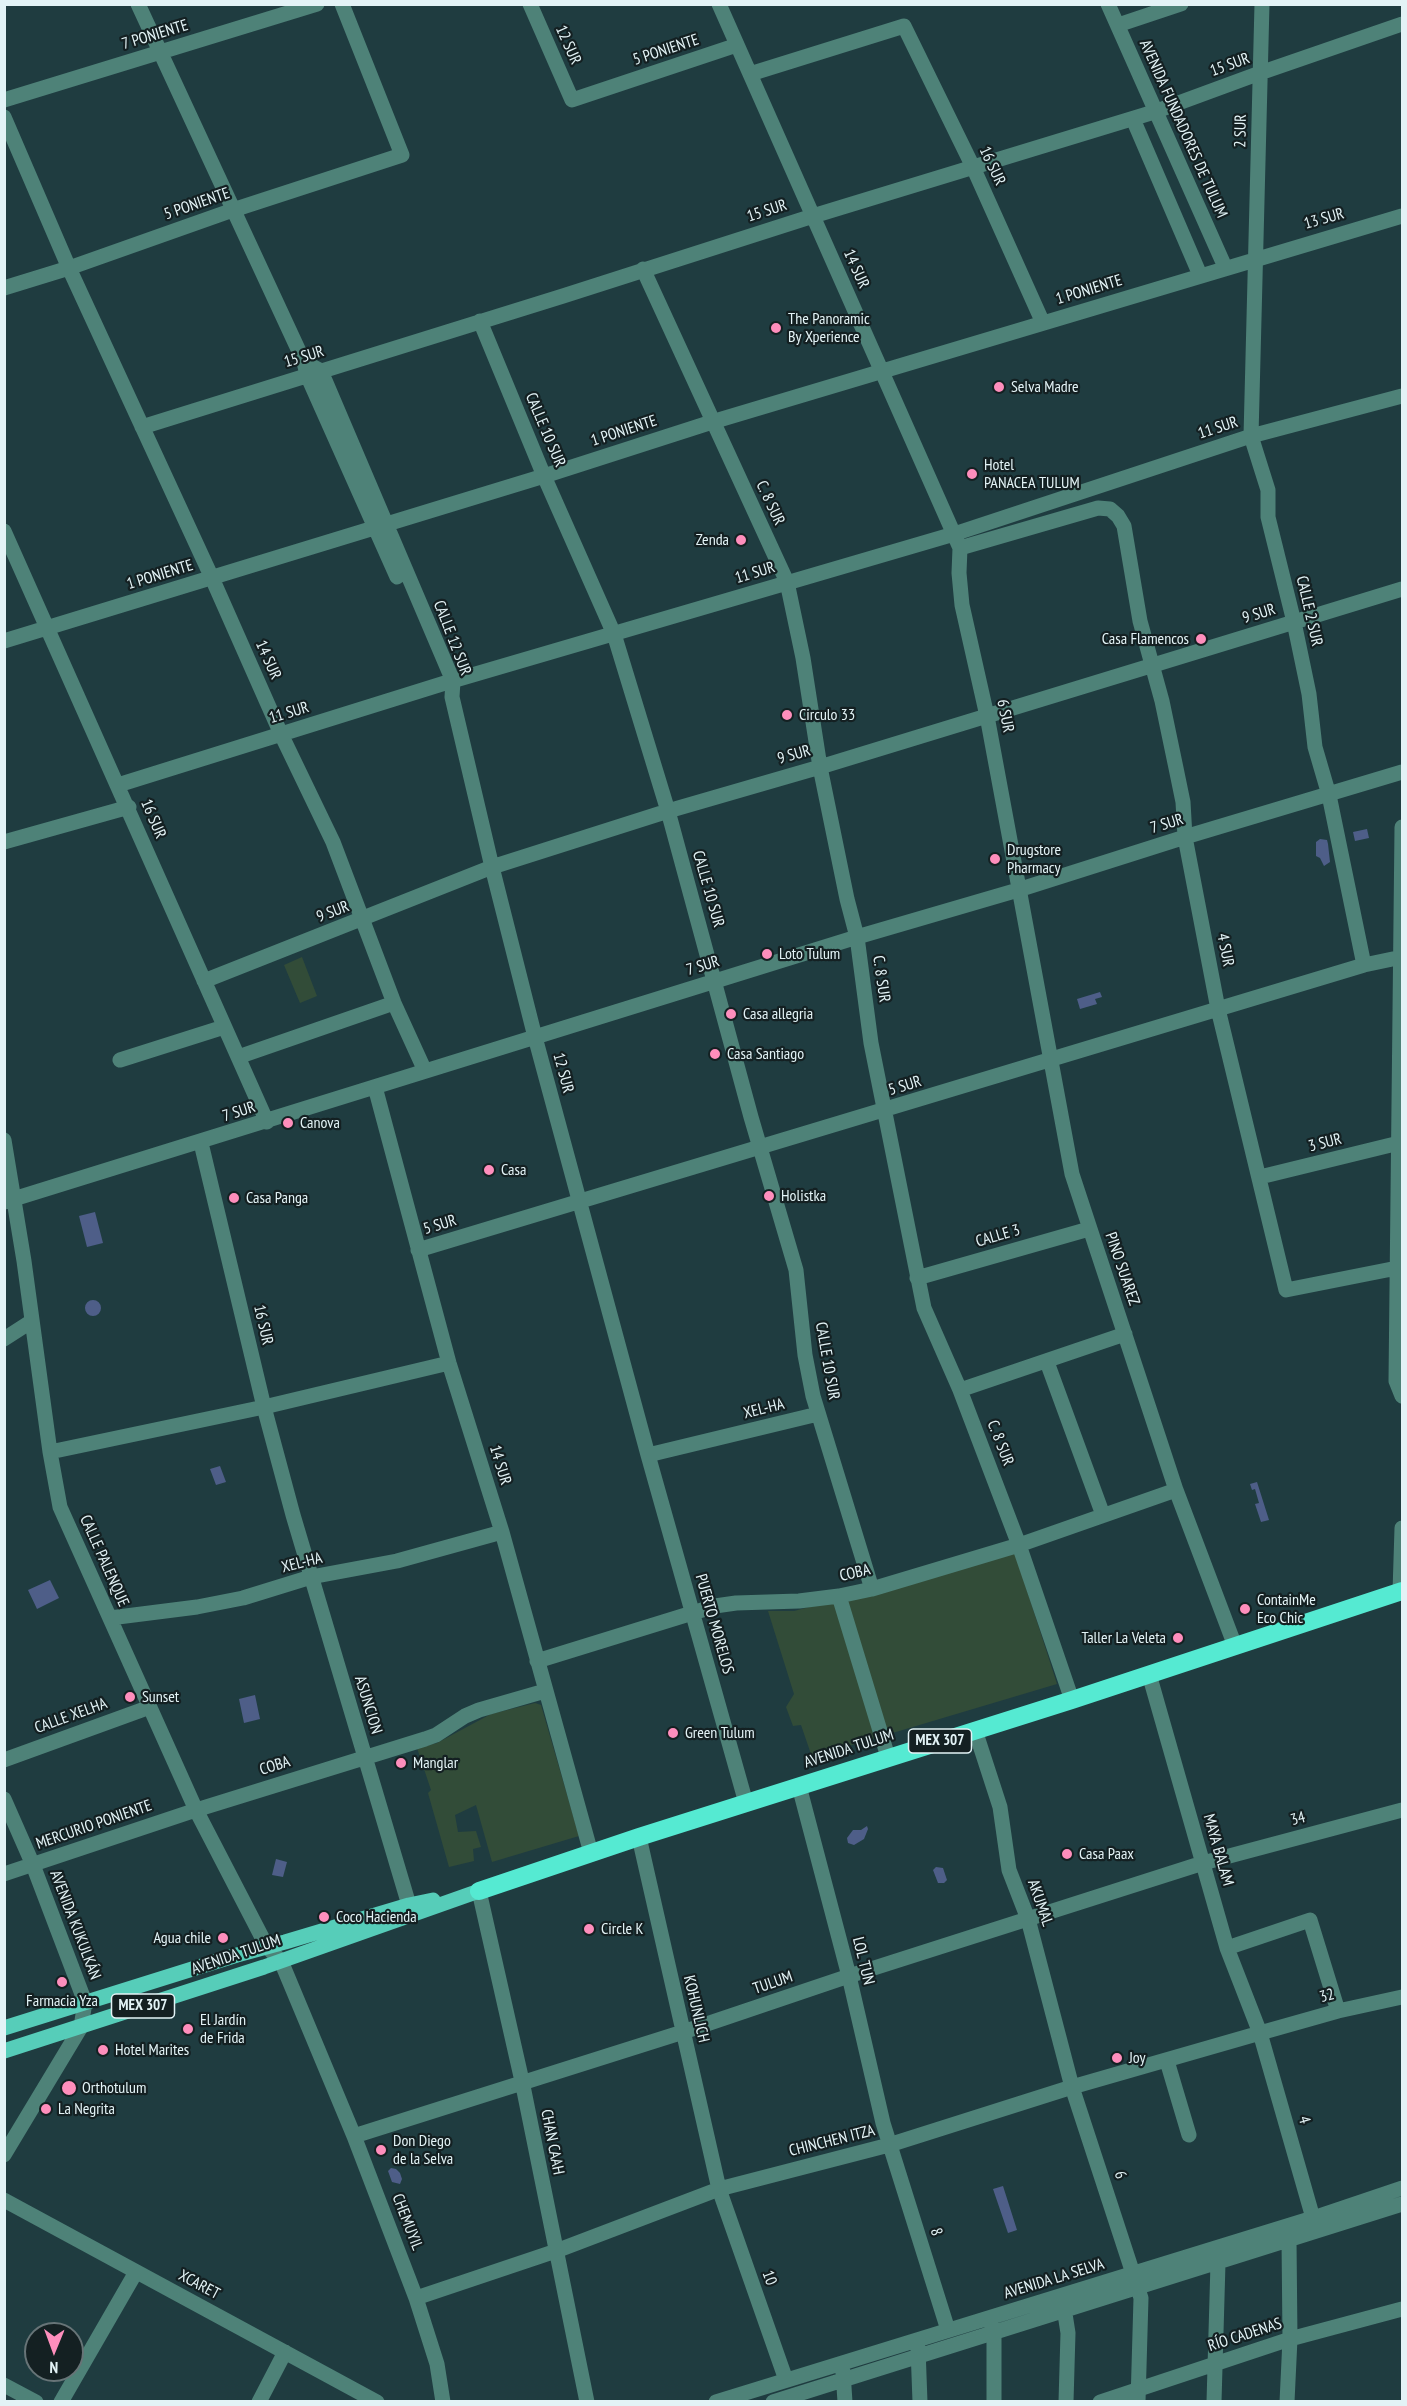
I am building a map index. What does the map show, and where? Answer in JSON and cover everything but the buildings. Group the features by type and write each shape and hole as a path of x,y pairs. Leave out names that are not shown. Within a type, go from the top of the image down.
{"highway":[{"name":"AVENIDA TULUM","path":"478,1891 1401,1592"}],"main road":[{"name":"AVENIDA TULUM","path":"4,2028 409,1905 478,1891"},
{"name":"AVENIDA TULUM","path":"4,2050 281,1961 478,1891"}],"street":[{"name":"CALLE 12 SUR","path":"138,4 233,210 311,370 449,682 452,697"},
{"name":"7 PONIENTE","path":"4,100 317,4"},
{"name":"5 PONIENTE","path":"4,288 402,155 342,4"},
{"name":"12 SUR","path":"530,4 572,100"},
{"name":"14 SUR","path":"719,4 957,541"},
{"name":"AVENIDA FUNDADORES DE TULUM","path":"1108,4 1154,112 1225,267"},
{"path":"1118,25 1181,4"},
{"name":"2 SUR","path":"1251,436 1262,4"},
{"name":"15 SUR","path":"142,427 311,370 480,321 813,216 1133,119 1402,24"},
{"name":"16 SUR","path":"750,74 904,26 973,167 1043,323"},
{"name":"5 PONIENTE","path":"572,100 737,45"},
{"name":"14 SUR","path":"4,117 69,268 281,734 333,842 394,1003 425,1071"},
{"path":"1133,119 1200,275"},
{"name":"13 SUR","path":"1256,258 1402,216"},
{"name":"1 PONIENTE","path":"4,641 544,476 712,422 1256,258"},
{"name":"C. 8 SUR","path":"643,269 787,582 803,658 820,767 857,937 872,1043 924,1308 960,1390 1019,1545 1072,1700"},
{"name":"CALLE 10 SUR","path":"480,321 544,476 614,634 668,811 759,1146 796,1270 805,1355 818,1414 872,1589"},
{"name":"11 SUR","path":"118,785 449,682 787,582 957,541 1251,436 1402,396"},
{"name":"CALLE 2 SUR","path":"1251,436 1268,490 1268,517 1294,622 1309,694 1315,747 1329,795 1364,965"},
{"name":"4 SUR","path":"957,541 1098,508 1110,509 1118,516 1124,526 1140,621 1153,665 1183,802 1185,837 1218,1009 1286,1290 1397,1268"},
{"name":"16 SUR","path":"4,531 129,807 267,1122"},
{"name":"6 SUR","path":"957,541 962,605 987,716 1018,890"},
{"name":"9 SUR","path":"204,981 363,920 492,867 668,811 820,767 1402,589"},
{"name":"12 SUR","path":"452,697 535,1038 648,1455"},
{"name":"7 SUR","path":"10,1201 857,937 1402,772"},
{"path":"4,842 129,807"},
{"path":"1402,827 1400,1201 1396,1381 1402,1396"},
{"name":"PINO SUAREZ","path":"1018,890 1072,1174 1176,1491 1235,1646"},
{"name":"5 SUR","path":"418,1250 1364,965 1401,957"},
{"path":"238,1057 394,1003"},
{"path":"120,1060 224,1027"},
{"name":"14 SUR","path":"375,1087 449,1363 502,1532 591,1853"},
{"name":"CALLE PALENQUE","path":"4,1140 10,1201 32,1321 60,1507 196,1810 267,1947 281,1961"},
{"name":"16 SUR","path":"201,1143 264,1407 293,1515"},
{"name":"3 SUR","path":"1260,1177 1399,1143"},
{"name":"CALLE 3","path":"917,1278 1089,1229"},
{"path":"4,1339 32,1321"},
{"path":"960,1390 1125,1334"},
{"path":"1047,1362 1102,1515"},
{"path":"50,1452 264,1407 449,1363"},
{"name":"XEL-HA","path":"648,1455 818,1414"},
{"name":"PUERTO MORELOS","path":"648,1455 746,1803"},
{"name":"COBA","path":"537,1661 715,1606 799,1601 872,1589 1019,1545 1176,1491"},
{"name":"ASUNCION","path":"293,1515 409,1905"},
{"path":"1401,1592 1402,1528"},
{"name":"XEL-HA","path":"110,1618 219,1603 311,1577 397,1561 502,1532"},
{"path":"839,1596 888,1757"},
{"name":"MAYA BALAM","path":"1149,1674 1227,1948 1260,2033"},
{"name":"COBA","path":"196,1810 436,1735 465,1716 479,1710 545,1691"},
{"name":"CALLE XELHA","path":"4,1760 150,1707"},
{"name":"AKUMAL","path":"975,1730 1000,1807 1009,1870 1028,1919 1072,2087"},
{"name":"LOL TUN","path":"799,1786 849,1976 889,2145"},
{"name":"AVENIDA KUKULKÁN","path":"4,1799 33,1865 85,2002 81,2027 4,2155"},
{"name":"MERCURIO PONIENTE","path":"4,1874 196,1810"},
{"name":"34","path":"1203,1863 1402,1810"},
{"name":"KOHUNLICH","path":"639,1838 719,2189"},
{"name":"TULUM","path":"354,2136 1203,1863"},
{"name":"CHAN CAAH","path":"478,1891 522,2081 587,2402"},
{"path":"1227,1948 1310,1920 1338,2011"},
{"name":"CHEMUYIL","path":"281,1961 354,2136 416,2298 437,2364 443,2402"},
{"name":"32","path":"1260,2033 1338,2011 1402,1997"},
{"name":"CHINCHEN ITZA","path":"416,2298 556,2251 719,2189 889,2145 1072,2087 1260,2033"},
{"name":"4","path":"1260,2033 1313,2218"},
{"path":"1167,2061 1189,2135"},
{"name":"6","path":"1072,2087 1136,2280 1142,2307 1138,2395"},
{"name":"8","path":"889,2145 948,2330"},
{"name":"AVENIDA LA SELVA","path":"1287,2233 1313,2218 1402,2188"},
{"name":"10","path":"719,2189 786,2380"},
{"name":"XCARET","path":"4,2200 377,2402"},
{"name":"AVENIDA LA SELVA","path":"716,2402 990,2317 1064,2302 1287,2233 1402,2204"},
{"path":"1287,2233 1290,2339 1287,2402"},
{"path":"1214,2402 1216,2255"},
{"path":"61,2402 136,2272"},
{"path":"1064,2302 1068,2334 1066,2402"},
{"name":"AVENIDA LA SELVA","path":"773,2402 993,2333 1064,2302"},
{"name":"RÍO CADENAS","path":"1100,2402 1138,2395 1290,2339 1402,2309"},
{"path":"990,2317 993,2333 994,2402"},
{"path":"917,2340 920,2356 920,2402"},
{"path":"259,2402 285,2352"},
{"path":"841,2363 845,2379 845,2402"},
{"path":"4,2385 36,2402"}],"green space":[{"path":"302,957 317,996 300,1003 284,965"},
{"path":"1015,1553 1057,1684 812,1757 801,1725 793,1726 786,1707 794,1694 768,1611 794,1611"},
{"path":"535,1703 541,1705 579,1836 492,1862 476,1805 455,1815 458,1832 476,1831 481,1847 473,1849 474,1861 449,1867 428,1793 431,1790 417,1748 437,1743 491,1714"}],"water":[{"path":"1367,829 1369,838 1355,841 1353,832"},
{"path":"1320,839 1327,840 1328,844 1330,862 1324,866 1320,858 1316,856 1316,842"},
{"path":"1100,992 1102,997 1095,999 1097,1004 1080,1009 1077,999"},
{"path":"95,1212 103,1243 87,1247 79,1216"},
{"path":"93,1300 101,1308 93,1316 85,1308"},
{"path":"220,1466 226,1482 216,1485 210,1469"},
{"path":"1257,1482 1269,1520 1261,1522 1255,1504 1259,1503 1255,1489 1252,1490 1250,1484"},
{"path":"50,1580 59,1598 37,1609 28,1590"},
{"path":"255,1695 260,1719 244,1723 239,1699"},
{"path":"867,1826 864,1839 854,1845 848,1843 847,1838 853,1830 861,1830"},
{"path":"276,1859 287,1862 283,1877 272,1875"},
{"path":"936,1867 943,1868 947,1880 944,1883 938,1883 933,1870"},
{"path":"391,2168 400,2173 402,2179 400,2184 392,2182 388,2171"},
{"path":"1003,2186 1017,2230 1008,2233 993,2189"}],"place":[{"name":"The Panoramic By Xperience","path":"776,328"},
{"name":"Selva Madre","path":"999,387"},
{"name":"Hotel PANACEA TULUM","path":"972,474"},
{"name":"Zenda","path":"741,540"},
{"name":"Casa Flamencos","path":"1201,639"},
{"name":"Circulo 33","path":"787,715"},
{"name":"Drugstore Pharmacy","path":"995,859"},
{"name":"Loto Tulum","path":"767,954"},
{"name":"Casa allegria","path":"731,1014"},
{"name":"Casa Santiago","path":"715,1054"},
{"name":"Canova","path":"288,1123"},
{"name":"Casa","path":"489,1170"},
{"name":"Holistka","path":"769,1196"},
{"name":"Casa Panga","path":"234,1198"},
{"name":"ContainMe Eco Chic","path":"1245,1609"},
{"name":"Taller La Veleta","path":"1178,1638"},
{"name":"Sunset","path":"130,1697"},
{"name":"Green Tulum","path":"673,1733"},
{"name":"Manglar","path":"401,1763"},
{"name":"Casa Paax","path":"1067,1854"},
{"name":"Coco Hacienda","path":"324,1917"},
{"name":"Circle K","path":"589,1929"},
{"name":"Agua chile","path":"223,1938"},
{"name":"Farmacia Yza","path":"62,1982"},
{"name":"El Jardín de Frida","path":"188,2029"},
{"name":"Hotel Marites","path":"103,2050"},
{"name":"Joy","path":"1117,2058"},
{"name":"Orthotulum","path":"69,2088"},
{"name":"La Negrita","path":"46,2109"},
{"name":"Don Diego de la Selva","path":"381,2150"}]}
